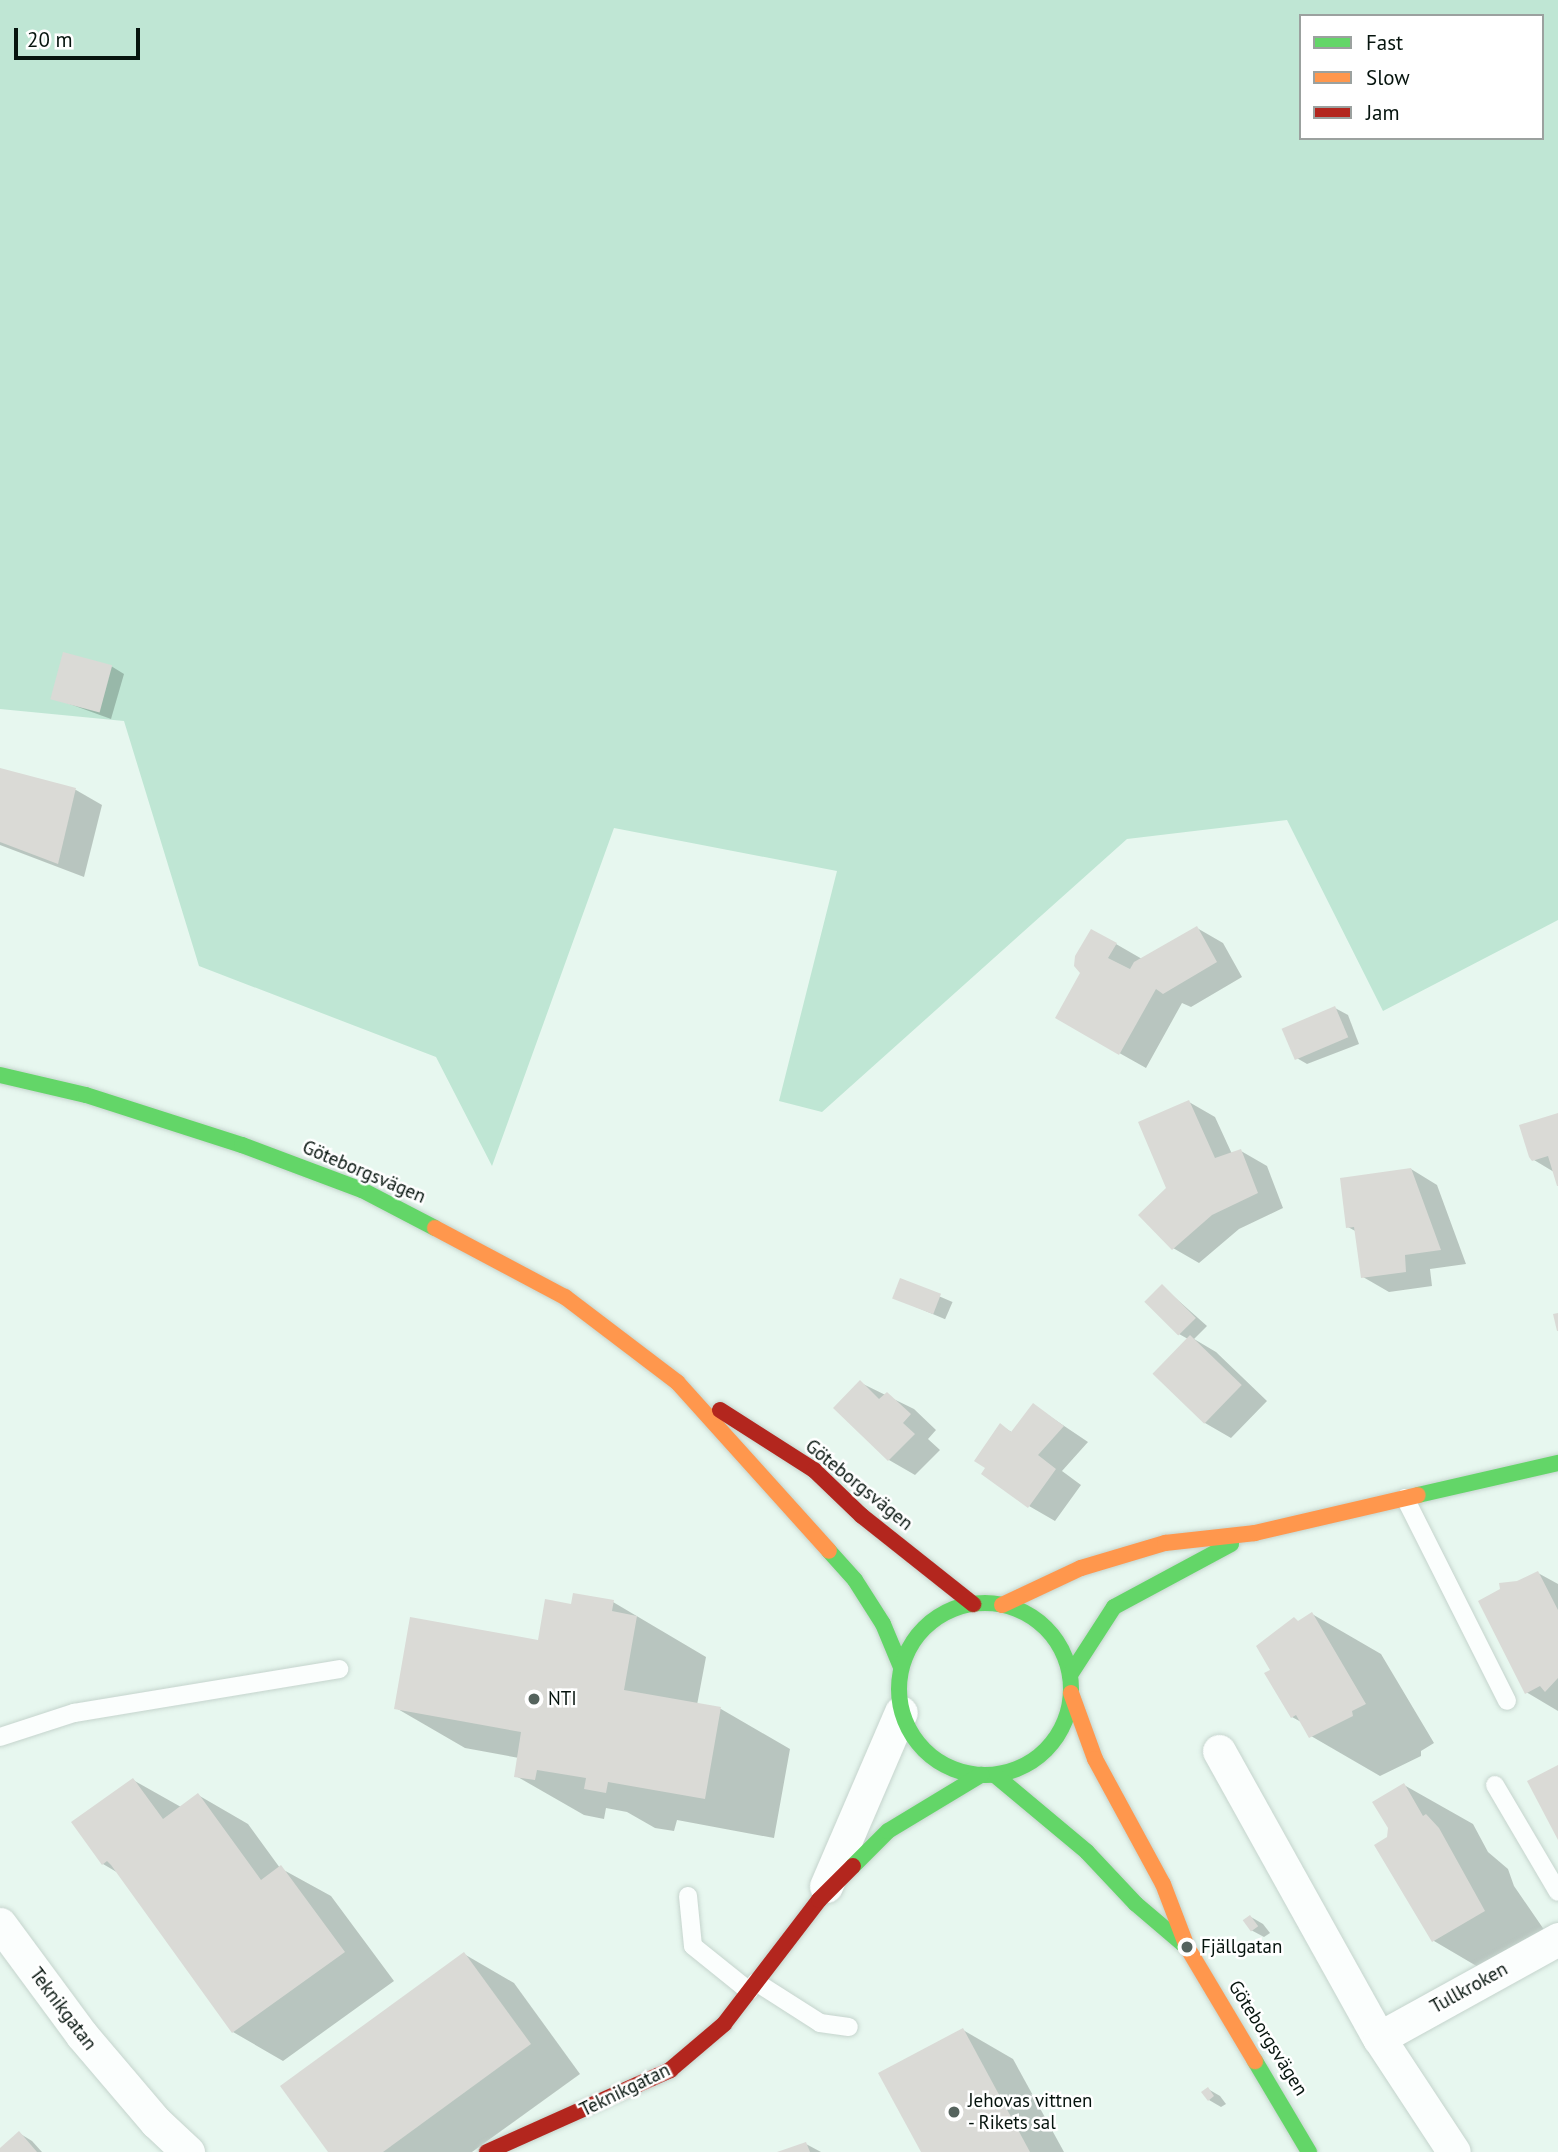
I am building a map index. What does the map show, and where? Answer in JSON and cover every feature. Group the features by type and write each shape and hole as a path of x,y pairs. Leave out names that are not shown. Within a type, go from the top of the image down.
{"street":[{"name":"Göteborgsvägen","path":"0,1075 86,1095 242,1144 362,1190 565,1297 677,1382 814,1470 862,1516 973,1604"},
{"name":"Göteborgsvägen","path":"677,1382 855,1580 883,1624 901,1667"},
{"path":"1002,1605 1081,1568 1165,1543 1255,1533 1558,1463"},
{"path":"1070,1675 1114,1607 1255,1533"},
{"path":"973,1604 1002,1605 1042,1624 1060,1647 1070,1675 1071,1693 1065,1722 1048,1748 1024,1766 988,1775 955,1770 931,1757 912,1736 901,1712 901,1667 922,1629 945,1612 973,1604"},
{"name":"Göteborgsvägen","path":"1071,1693 1096,1759 1163,1884 1187,1947 1309,2152"},
{"name":"Teknikgatan","path":"820,1900 901,1712"},
{"path":"1219,1751 1379,2038 1454,2152"},
{"name":"Göteborgsvägen","path":"988,1775 1087,1852 1136,1904 1187,1947"},
{"name":"Teknikgatan","path":"488,2152 670,2070 724,2024 820,1900 888,1831 988,1775"},
{"name":"Teknikgatan","path":"0,1924 81,2034 156,2122 188,2152"},
{"name":"Tullkroken","path":"1379,2038 1558,1939"}],"lane":[{"path":"1405,1499 1507,1701"},
{"path":"0,1737 74,1713 339,1669"},
{"path":"1495,1786 1558,1892"},
{"path":"688,1896 693,1946 753,1986 820,2023 849,2027"}],"green space":[{"path":"0,0 1558,0 1558,920 1383,1011 1287,820 1127,839 822,1112 779,1101 837,871 614,828 492,1166 436,1057 199,966 124,721 0,709"}],"building":[{"path":"63,652 112,665 100,713 50,699"},
{"path":"0,768 76,788 58,864 0,842"},
{"path":"1197,926 1217,962 1163,994 1156,989 1119,1055 1055,1018 1080,973 1074,966 1075,956 1091,929 1117,943 1108,958 1130,969 1134,962"},
{"path":"1335,1006 1348,1037 1295,1060 1282,1029"},
{"path":"1189,1100 1215,1158 1241,1149 1258,1193 1212,1215 1172,1250 1138,1215 1166,1188 1138,1122"},
{"path":"1558,1113 1557,1186 1548,1156 1532,1161 1529,1157 1519,1125"},
{"path":"1411,1168 1441,1250 1405,1255 1406,1272 1361,1278 1354,1227 1346,1228 1340,1178"},
{"path":"900,1278 941,1294 933,1314 892,1299"},
{"path":"1162,1284 1196,1318 1178,1336 1144,1302"},
{"path":"1558,1313 1558,1331 1557,1331 1553,1314"},
{"path":"1190,1335 1242,1385 1204,1424 1152,1374"},
{"path":"860,1380 879,1399 887,1392 911,1414 903,1423 915,1434 888,1461 833,1408"},
{"path":"1033,1403 1064,1426 1038,1455 1056,1469 1028,1508 981,1474 985,1468 974,1461 1000,1423 1011,1432"},
{"path":"1538,1571 1558,1610 1558,1678 1545,1692 1540,1686 1525,1694 1478,1601 1500,1589 1499,1583 1517,1581"},
{"name":"NTI","path":"573,1593 614,1600 612,1611 637,1616 624,1690 721,1707 705,1799 608,1782 606,1793 584,1789 586,1778 537,1770 535,1780 514,1777 521,1732 394,1709 410,1617 538,1640 545,1599 571,1604"},
{"path":"1312,1612 1366,1704 1352,1711 1353,1716 1309,1738 1296,1715 1291,1718 1264,1673 1270,1670 1256,1646 1294,1617 1298,1621"},
{"path":"1558,1765 1558,1840 1527,1781"},
{"path":"133,1778 163,1819 198,1793 261,1880 281,1865 345,1952 232,2033 111,1865 107,1861 102,1865 71,1822"},
{"path":"1404,1783 1423,1816 1426,1814 1439,1828 1485,1911 1432,1942 1374,1845 1387,1837 1388,1828 1372,1802"},
{"path":"1250,1915 1258,1926 1251,1932 1243,1920"},
{"path":"464,1952 531,2044 383,2152 328,2152 280,2086"},
{"name":"Jehovas vittnen - Rikets sal","path":"963,2028 1030,2152 921,2152 878,2073"},
{"path":"1208,2087 1214,2096 1208,2101 1201,2092"},
{"path":"19,2131 37,2152 0,2152 0,2148"},
{"path":"806,2142 810,2152 777,2152"}],"traffic: fast":[{"path":"0,1075 86,1095 242,1145 362,1190 435,1228"},
{"path":"1418,1495 1558,1463"},
{"path":"1070,1675 1114,1607 1231,1544"},
{"path":"829,1551 855,1580 883,1624 901,1667"},
{"path":"985,1603 1018,1609 1046,1628 1065,1656 1071,1689 1065,1722 1046,1750 1018,1769 985,1775 952,1769 924,1750 905,1722 899,1689 905,1656 924,1628 952,1609 985,1603"},
{"path":"853,1866 888,1831 981,1775"},
{"path":"995,1775 1087,1852 1136,1904 1183,1944"},
{"path":"1255,2061 1309,2152"}],"traffic: slow":[{"path":"435,1228 565,1297 677,1382 829,1551"},
{"path":"1002,1605 1081,1568 1165,1543 1255,1533 1418,1495"},
{"path":"1071,1693 1095,1759 1163,1884 1187,1947 1255,2061"}],"traffic: jam":[{"path":"720,1410 814,1470 862,1516 973,1604"},
{"path":"487,2152 670,2070 724,2024 819,1900 853,1866"}],"place":[{"name":"NTI","path":"534,1699"},
{"name":"Fjällgatan","path":"1187,1947"},
{"name":"Jehovas vittnen - Rikets sal","path":"954,2112"}]}
